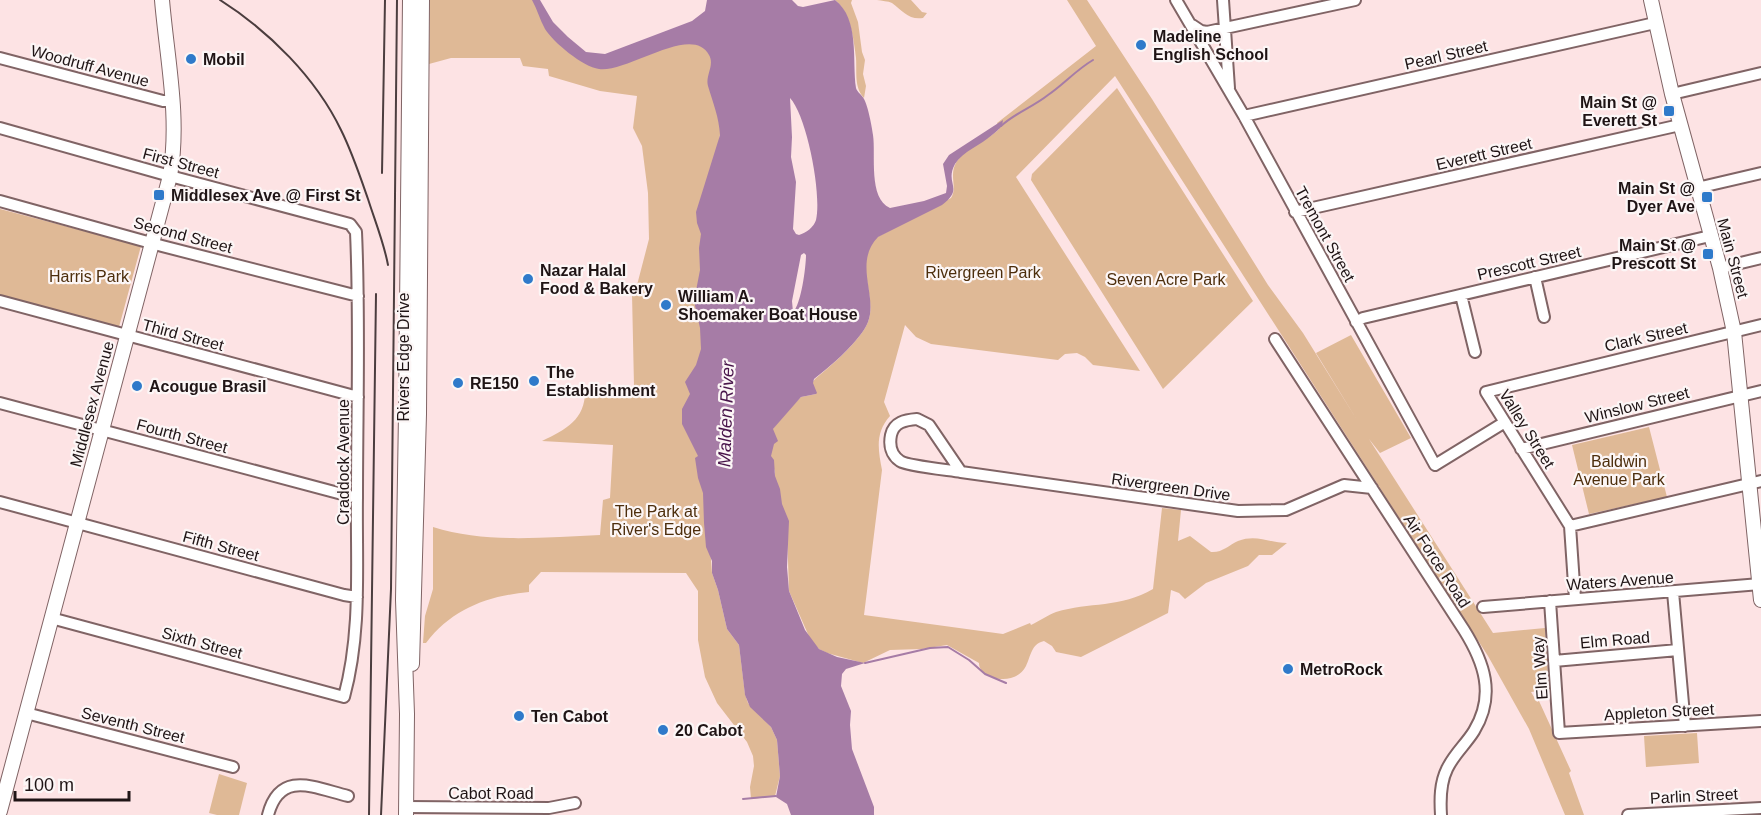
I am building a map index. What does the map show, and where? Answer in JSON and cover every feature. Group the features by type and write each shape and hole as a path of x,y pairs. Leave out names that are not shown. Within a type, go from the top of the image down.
{"main road":[{"name":"Middlesex Avenue","path":"0,811 170,176 174,146 173,101 162,0"},
{"name":"Rivers Edge Drive","path":"406,811 407,714 403,600 410,0"},
{"name":"Rivers Edge Drive","path":"407,714 412,654 419,422 422,0"},
{"name":"Main Street","path":"1651,0 1672,94 1720,268 1734,332 1741,395 1756,483 1761,600"}],"street":[{"name":"Tremont Street","path":"1176,0 1244,116 1435,465 1504,422"},
{"path":"1223,0 1228,83 1231,94"},
{"path":"1187,18 1195,28 1204,32 1354,0"},
{"name":"Pearl Street","path":"1244,116 1655,23"},
{"name":"Woodruff Avenue","path":"0,58 163,101 173,101"},
{"path":"1672,94 1761,73"},
{"name":"Everett Street","path":"1296,212 1680,125"},
{"name":"First Street","path":"0,128 350,224 354,228"},
{"path":"1697,188 1761,173"},
{"name":"Second Street","path":"0,201 358,296"},
{"name":"Craddock Avenue","path":"344,697 353,656 357,597 358,296 354,228"},
{"name":"Prescott Street","path":"1356,322 1363,318 1710,236"},
{"path":"1720,268 1761,258"},
{"path":"1536,277 1544,317"},
{"path":"1461,295 1475,352"},
{"name":"Third Street","path":"0,301 358,397"},
{"name":"Clark Street","path":"1537,379 1761,325"},
{"name":"Air Force Road","path":"1275,339 1475,648 1484,674 1486,691 1482,713 1474,731 1447,769 1441,789 1441,815"},
{"name":"Valley Street","path":"1537,379 1486,392 1570,526 1575,599"},
{"name":"Winslow Street","path":"1521,449 1761,391"},
{"name":"Fourth Street","path":"0,403 357,498"},
{"name":"Rivergreen Drive","path":"961,472 929,425 916,419 902,421 892,429 890,448 901,462 961,472 1238,511 1286,510 1344,485 1372,488"},
{"path":"1570,526 1756,483"},
{"name":"Fifth Street","path":"0,502 357,597"},
{"name":"Waters Avenue","path":"1484,607 1760,584"},
{"path":"1673,592 1685,726"},
{"name":"Elm Way","path":"1550,601 1559,733"},
{"name":"Sixth Street","path":"51,618 344,697"},
{"name":"Elm Road","path":"1554,661 1678,650"},
{"name":"Seventh Street","path":"26,713 233,766"},
{"name":"Appleton Street","path":"1559,733 1761,721"},
{"path":"268,815 275,796 291,786 308,786 348,796"},
{"name":"Cabot Road","path":"406,811 549,808 575,803"},
{"name":"Parlin Street","path":"1628,815 1761,808"}],"green space":[{"name":"The Park at River's Edge","path":"430,0 534,0 580,59 687,41 704,46 711,54 722,122 704,234 704,350 693,395 706,492 712,573 727,629 739,645 748,703 771,727 777,740 780,776 775,796 751,799 753,756 747,742 717,703 705,677 698,640 698,591 686,573 541,572 529,585 529,592 499,597 472,606 447,621 426,643 423,643 425,616 433,589 433,527 495,538 600,535 603,500 610,498 613,445 542,441 573,422 582,408 585,389 634,386 632,294 636,289 649,239 648,193 642,146 633,128 637,96 600,91 549,76 548,69 523,66 520,58 451,58 429,64"},
{"path":"835,0 852,0 865,60 864,98 857,84 855,51 848,18"},
{"path":"877,0 911,0 922,12 927,13 923,18 913,18 892,3"},
{"name":"Rivergreen Park","path":"1067,0 1087,0 1268,285 1303,333 1357,420 1316,353 1351,335 1411,438 1380,453 1369,439 1493,633 1545,628 1549,690 1531,692 1537,702 1539,701 1571,771 1569,773 1584,815 1565,815 1529,729 1488,656 1115,76 1016,177 1140,371 1093,365 1077,353 1065,354 1058,360 931,344 916,337 905,325 884,402 890,416 882,429 879,442 882,470 864,615 1003,634 1030,623 1031,625 1056,612 1117,602 1141,595 1153,589 1162,508 1181,510 1178,541 1190,536 1211,552 1222,550 1245,539 1287,543 1272,555 1259,555 1248,566 1206,583 1185,599 1179,593 1171,590 1168,613 1081,657 1056,652 1044,641 1036,645 1026,666 1012,678 1000,679 989,676 984,673 979,663 947,645 922,649 890,650 863,663 827,653 811,641 789,591 787,530 774,483 775,472 770,456 769,434 801,397 816,394 812,383 859,337 868,322 870,301 866,258 877,237 951,198 954,190 954,166 961,156 999,129 997,123 1096,46"},
{"name":"Seven Acre Park","path":"1117,88 1253,301 1163,389 1031,180 1032,174"},
{"name":"Harris Park","path":"0,209 141,246 119,327 0,295"},
{"name":"Baldwin Avenue Park","path":"1649,427 1667,497 1589,514 1572,445"},
{"path":"1697,733 1699,763 1646,767 1644,736"},
{"path":"219,774 247,783 239,815 209,813"}],"water":[{"name":"Malden River","path":"532,0 540,0 553,22 586,52 605,54 692,21 705,11 707,0 792,0 798,6 803,7 835,0 843,8 852,29 856,88 865,102 870,117 876,186 883,203 890,208 924,201 946,193 943,164 949,155 1003,120 1002,126 988,139 958,159 952,171 953,190 949,199 942,205 878,237 867,258 870,301 868,322 859,337 844,353 814,379 813,383 817,393 801,397 773,429 778,441 774,444 771,456 774,460 775,476 782,504 789,521 787,567 789,591 805,630 819,649 837,657 865,663 846,669 842,674 841,686 851,711 852,749 874,807 874,815 791,815 787,804 776,797 780,776 777,740 771,727 750,707 745,695 739,645 727,629 712,573 712,561 706,547 703,493 695,458 698,456 682,424 682,409 690,394 685,382 696,365 701,349 700,328 694,301 700,270 701,234 696,212 720,135 707,82 711,59 701,47 689,44 674,46 611,68 592,67 561,47 549,34","holes":["790,98 802,121 807,138 817,193 815,223 799,235 793,229 796,182 791,157","804,253 806,261 802,285 793,312 792,301 801,255"]}],"waterway":[{"path":"1001,126 1042,99 1093,60"},
{"path":"865,663 930,648 948,647 969,660 985,674 1006,683"},
{"path":"743,799 776,796"}],"railway":[{"path":"220,0 273,41 305,74 331,111 356,164 388,265"},
{"path":"382,173 385,0"},
{"path":"381,815 391,589 397,0"},
{"path":"369,815 376,294"}],"place":[{"name":"Madeline English School","path":"1141,45"},
{"name":"Mobil","path":"191,59"},
{"name":"Main St @ Everett St","path":"1669,111"},
{"name":"Middlesex Ave @ First St","path":"159,195"},
{"name":"Main St @ Dyer Ave","path":"1707,197"},
{"name":"Main St @ Prescott St","path":"1708,254"},
{"name":"Nazar Halal Food & Bakery","path":"528,279"},
{"name":"William A. Shoemaker Boat House","path":"666,305"},
{"name":"The Establishment","path":"534,381"},
{"name":"RE150","path":"458,383"},
{"name":"Acougue Brasil","path":"137,386"},
{"name":"MetroRock","path":"1288,669"},
{"name":"Ten Cabot","path":"519,716"},
{"name":"20 Cabot","path":"663,730"}]}
